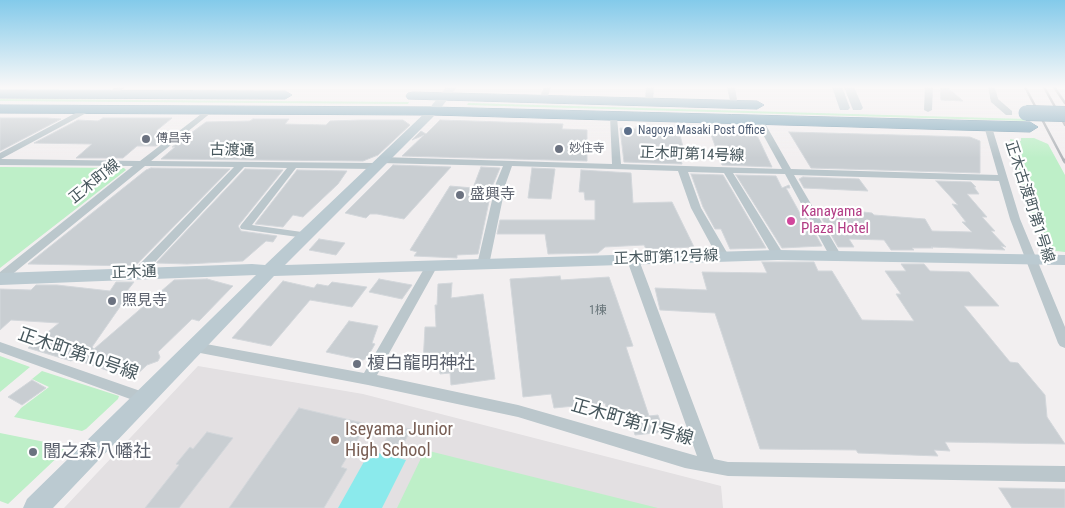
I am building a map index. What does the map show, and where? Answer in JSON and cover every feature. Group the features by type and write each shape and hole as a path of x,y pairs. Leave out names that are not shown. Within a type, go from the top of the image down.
{"highway":[{"path":"367,111 988,126 1065,114"},
{"path":"957,111 1010,112 1028,120 1065,128"}],"street":[{"path":"0,157 84,111"},
{"name":"正木町線","path":"0,279 208,111"},
{"path":"36,508 305,235 433,111"},
{"path":"613,117 617,166"},
{"path":"759,120 835,255"},
{"name":"正木古渡町第1号線","path":"988,126 1002,178 1030,259 1065,343"},
{"name":"古渡通","path":"0,162 294,166 377,164"},
{"name":"正木町第14号線","path":"377,164 617,166 1002,178"},
{"path":"483,264 501,183 508,164"},
{"path":"138,273 241,165"},
{"path":"294,166 245,227 305,235"},
{"path":"682,169 696,208 723,256"},
{"path":"727,170 778,255"},
{"name":"正木町第12号線","path":"268,272 778,255 1065,260"},
{"path":"633,260 708,465"},
{"path":"368,379 431,267"},
{"name":"正木通","path":"0,279 252,269 268,272"},
{"name":"正木町第10号線","path":"0,347 144,398"},
{"name":"正木町第11号線","path":"195,347 368,379 518,411 686,461 728,469 1065,474"}],"shaded area":[{"name":"Iseyama Junior High School","path":"198,366 363,394 721,486 723,508 64,508"}],"green space":[{"path":"667,111 737,111 1027,119 1028,121"},
{"path":"1021,138 1034,138 1048,144 1065,175 1065,252 1056,251 1043,245 1021,192 1010,139 1021,141"},
{"path":"0,167 124,168 126,170 0,268"},
{"path":"0,356 30,367 0,392"},
{"path":"42,371 119,396 118,399 82,431 14,417 21,408 49,387 32,379"},
{"path":"0,433 65,446 63,452 8,504 0,501"},
{"path":"425,450 658,508 397,508"}],"water":[{"path":"370,451 406,460 382,508 338,508"}],"building":[{"path":"0,118 47,118 61,119 0,151"},
{"path":"103,118 172,118 156,131 176,131 156,146 137,146 123,158 76,158 92,144 34,143 78,120 98,121"},
{"path":"253,119 289,119 285,124 326,125 330,121 403,120 410,125 378,155 363,161 161,159 175,147 172,147 206,122 250,121"},
{"path":"440,120 563,124 562,129 587,130 587,161 402,156 424,135 412,140 421,131 426,134"},
{"path":"636,127 678,127 683,147 678,147 682,164 624,162 620,128 636,129"},
{"path":"709,129 755,131 772,167 722,165"},
{"path":"789,132 970,137 980,141 980,173 811,168"},
{"path":"393,165 451,167 404,219 377,214 370,214 366,218 345,213"},
{"path":"481,167 500,168 492,187 478,254 457,255 457,258 414,256 417,252 410,250 450,186 473,188"},
{"path":"151,168 230,169 135,266 28,264 146,170"},
{"path":"532,168 555,169 551,199 528,198"},
{"path":"245,169 283,170 238,226 241,231 277,236 273,242 266,241 243,261 187,264 156,263"},
{"path":"297,170 347,171 338,184 303,217 293,215 283,227 255,224"},
{"path":"581,170 631,173 633,203 672,202 694,247 646,249 644,245 605,247 598,253 548,254 545,234 497,234 500,220 595,220 595,200 585,200 584,192 579,192"},
{"path":"691,174 723,175 766,248 730,249 721,229 715,229 703,207"},
{"path":"736,175 776,176 782,188 789,185 790,188 786,188 802,217 806,217 822,246 782,248"},
{"path":"803,177 859,179 868,191 804,188 799,179"},
{"path":"936,181 971,182 976,187 974,187 979,194 967,194 987,217 982,217 995,231 991,231 1006,247 1001,246 1005,250 931,247 933,248 891,250 884,240 849,239 854,247 838,247 821,217 839,218 838,216 842,216 838,209 872,213 874,215 925,219 932,231 972,232 962,222 966,222 952,204 958,205"},
{"path":"319,239 345,243 336,255 309,250"},
{"path":"762,262 814,262 818,271 832,271 862,320 914,321 896,294 901,294 885,271 906,271 901,264 924,264 930,271 969,272 999,306 964,306 1010,362 1018,363 1045,395 1047,417 1065,444 945,442 950,451 934,450 938,456 858,453 856,450 760,449 715,313 660,310 655,288 707,290 702,272 767,273"},
{"path":"560,276 561,280 609,277 633,346 626,347 649,416 658,415 664,432 635,435 628,409 607,411 605,403 554,408 551,394 523,397 510,279"},
{"path":"207,279 233,286 199,321 192,319 158,352 160,357 158,361 147,365 132,379 74,359 71,361 28,348 59,323 11,320 0,330 0,289 31,290 36,285 57,285 110,291 116,282 134,282 127,291 131,291 92,347 94,349 174,280"},
{"path":"379,279 412,285 402,299 369,292"},
{"path":"283,281 314,288 317,284 328,286 332,282 367,287 352,307 310,300 271,346 232,338"},
{"path":"452,283 451,298 483,294 495,379 451,385 450,373 440,374 439,362 423,363 425,327 436,327 435,305 437,305 438,284"},
{"path":"349,321 378,326 372,343 375,344 367,358 363,360 326,352"},
{"path":"32,380 46,388 22,405 8,397"},
{"path":"299,408 367,424 341,467 347,469 324,508 229,508"},
{"path":"394,426 411,429 402,447 384,443"},
{"path":"207,432 233,438 179,508 145,508 179,465 176,464 190,447 193,449"},
{"path":"999,488 1065,489 1065,508 1012,508"}],"railway":[{"path":"1037,111 1064,161"},
{"path":"1057,111 1065,125"}],"place":[{"name":"Nagoya Masaki Post Office","path":"628,131"},
{"name":"傅昌寺","path":"146,139"},
{"name":"妙住寺","path":"559,149"},
{"name":"盛興寺","path":"460,195"},
{"name":"Kanayama Plaza Hotel","path":"791,221"},
{"name":"照見寺","path":"112,301"},
{"name":"榎白龍明神社","path":"357,364"},
{"name":"Iseyama Junior High School","path":"335,440"},
{"name":"闇之森八幡社","path":"33,452"}]}
